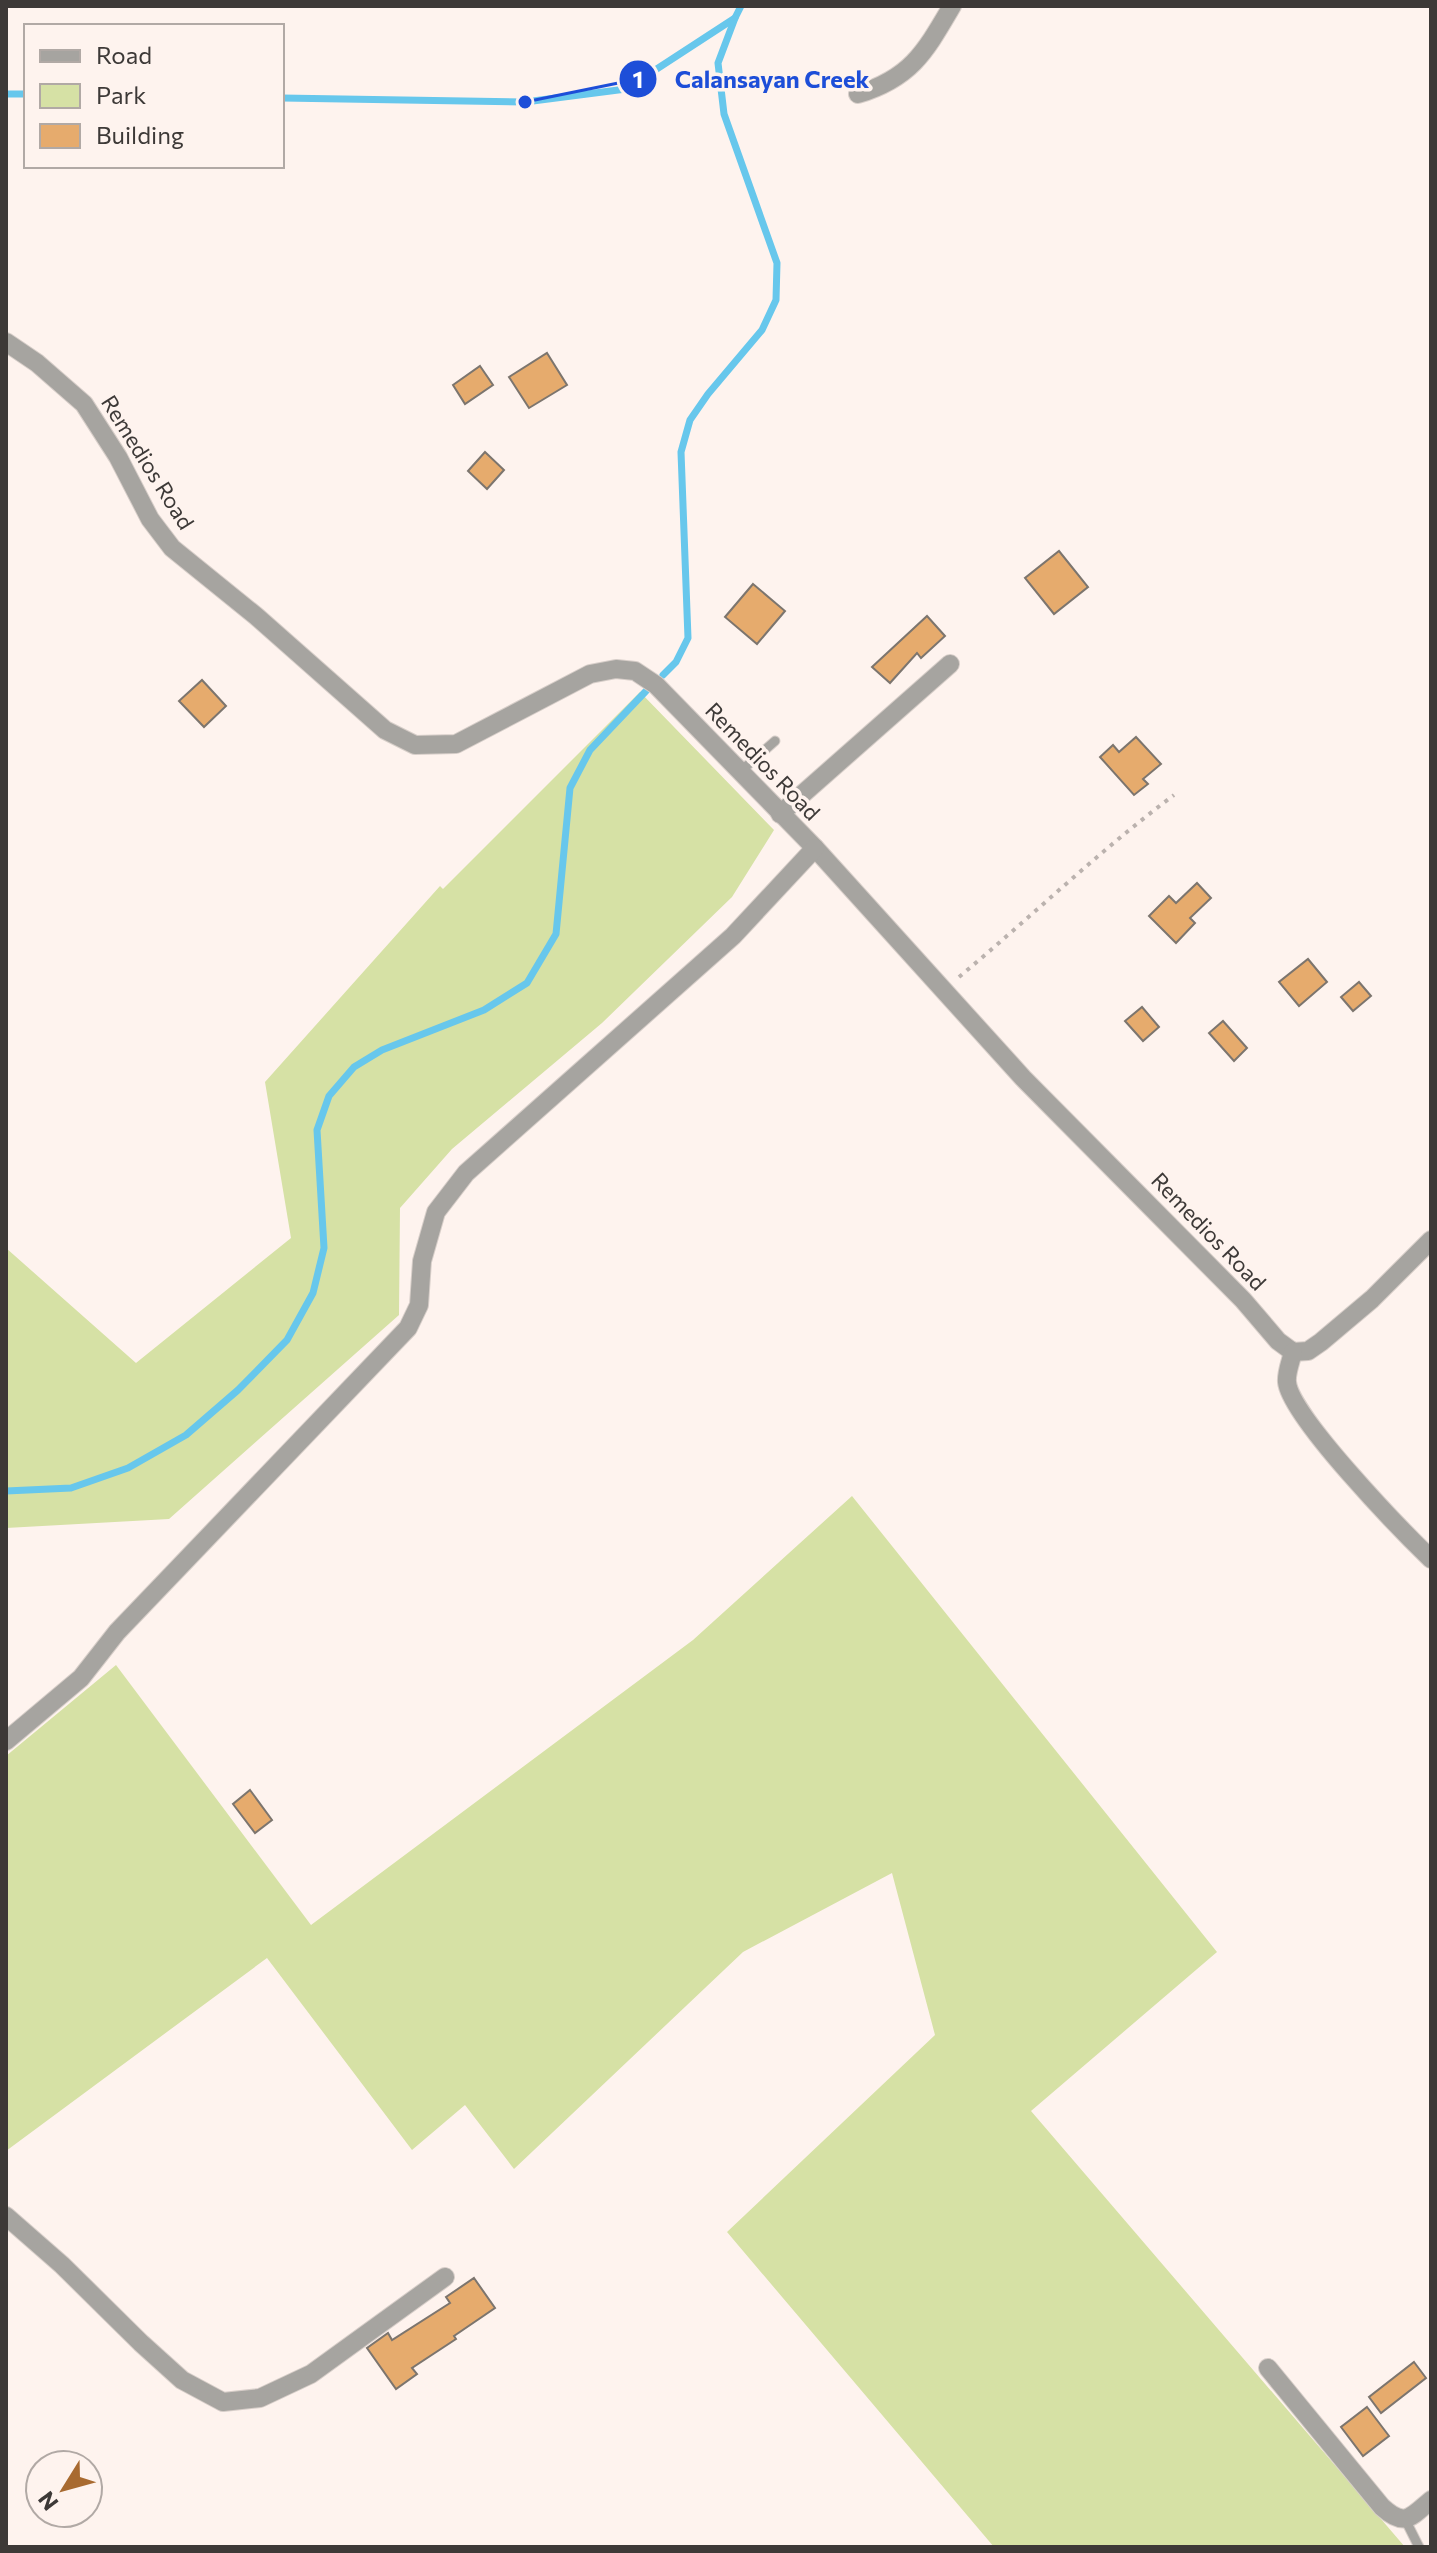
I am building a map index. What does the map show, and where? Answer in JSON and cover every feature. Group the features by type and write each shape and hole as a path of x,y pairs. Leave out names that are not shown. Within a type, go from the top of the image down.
{"street":[{"path":"858,94 886,86 913,65 952,6"},
{"name":"Remedios Road","path":"9,349 37,363 84,404 118,457 150,519 172,548 256,616 385,730 415,745 456,744 590,674 616,669 635,671 656,685 815,848 1023,1078 1243,1300 1278,1341 1293,1352"},
{"path":"780,814 950,664"},
{"path":"6,1741 81,1678 117,1632 408,1328 419,1305 422,1261 436,1212 466,1173 733,936 815,848"},
{"path":"1431,1240 1372,1299 1321,1342 1308,1351 1293,1352 1287,1383 1301,1413 1397,1526 1431,1559"},
{"path":"6,2216 182,2380 223,2402 260,2398 311,2374 445,2277"},
{"path":"1268,2368 1395,2519 1405,2519 1431,2500"}],"lane":[{"path":"741,771 775,741"},
{"path":"1405,2519 1419,2547"}],"path":[{"path":"945,989 1033,915 1126,830 1174,795"}],"green space":[{"path":"640,692 774,830 732,897 602,1023 452,1149 400,1208 399,1315 169,1519 6,1528 6,1248 136,1363 291,1238 265,1082 440,886 443,889"},
{"path":"852,1496 1217,1952 1031,2111 1405,2547 994,2547 727,2232 935,2035 892,1873 743,1952 514,2169 465,2105 412,2150 267,1958 6,2151 6,1756 116,1665 311,1925 693,1640"}],"building":[{"path":"547,353 567,385 529,408 509,377"},
{"path":"480,366 493,385 465,404 453,385"},
{"path":"485,452 504,470 487,489 468,471"},
{"path":"1059,551 1088,587 1054,614 1025,578"},
{"path":"753,584 785,611 757,644 725,617"},
{"path":"927,616 945,636 921,658 917,653 890,683 872,667"},
{"path":"202,680 226,706 204,727 179,701"},
{"path":"1136,737 1161,764 1143,779 1148,784 1134,795 1100,757 1113,745 1119,752"},
{"path":"1197,883 1211,898 1190,918 1195,923 1176,943 1149,916 1169,896 1176,903"},
{"path":"1308,959 1327,982 1299,1006 1279,982"},
{"path":"1359,982 1371,996 1353,1011 1341,997"},
{"path":"1142,1007 1159,1027 1143,1041 1125,1021"},
{"path":"1223,1021 1247,1048 1234,1061 1209,1033"},
{"path":"250,1790 272,1820 255,1833 233,1804"},
{"path":"474,2278 495,2308 412,2368 417,2374 396,2389 367,2348 388,2333 392,2340 450,2303 446,2297"},
{"path":"1414,2362 1426,2378 1381,2413 1369,2397"},
{"path":"1367,2407 1389,2436 1363,2456 1341,2427"}],"waterway":[{"path":"284,98 525,102 626,89 735,18 741,6"},
{"path":"663,675 676,662 688,638 681,452 690,420 762,330 776,300 777,263 724,114 718,63 735,18"},
{"path":"6,94 24,94"},
{"path":"6,1491 71,1488 128,1468 186,1435 238,1390 287,1340 313,1293 324,1248 317,1130 329,1096 354,1067 382,1050 484,1010 527,983 556,934 570,788 590,750 646,691"}],"place":[{"name":"Calansayan Creek","path":"525,102"}]}
